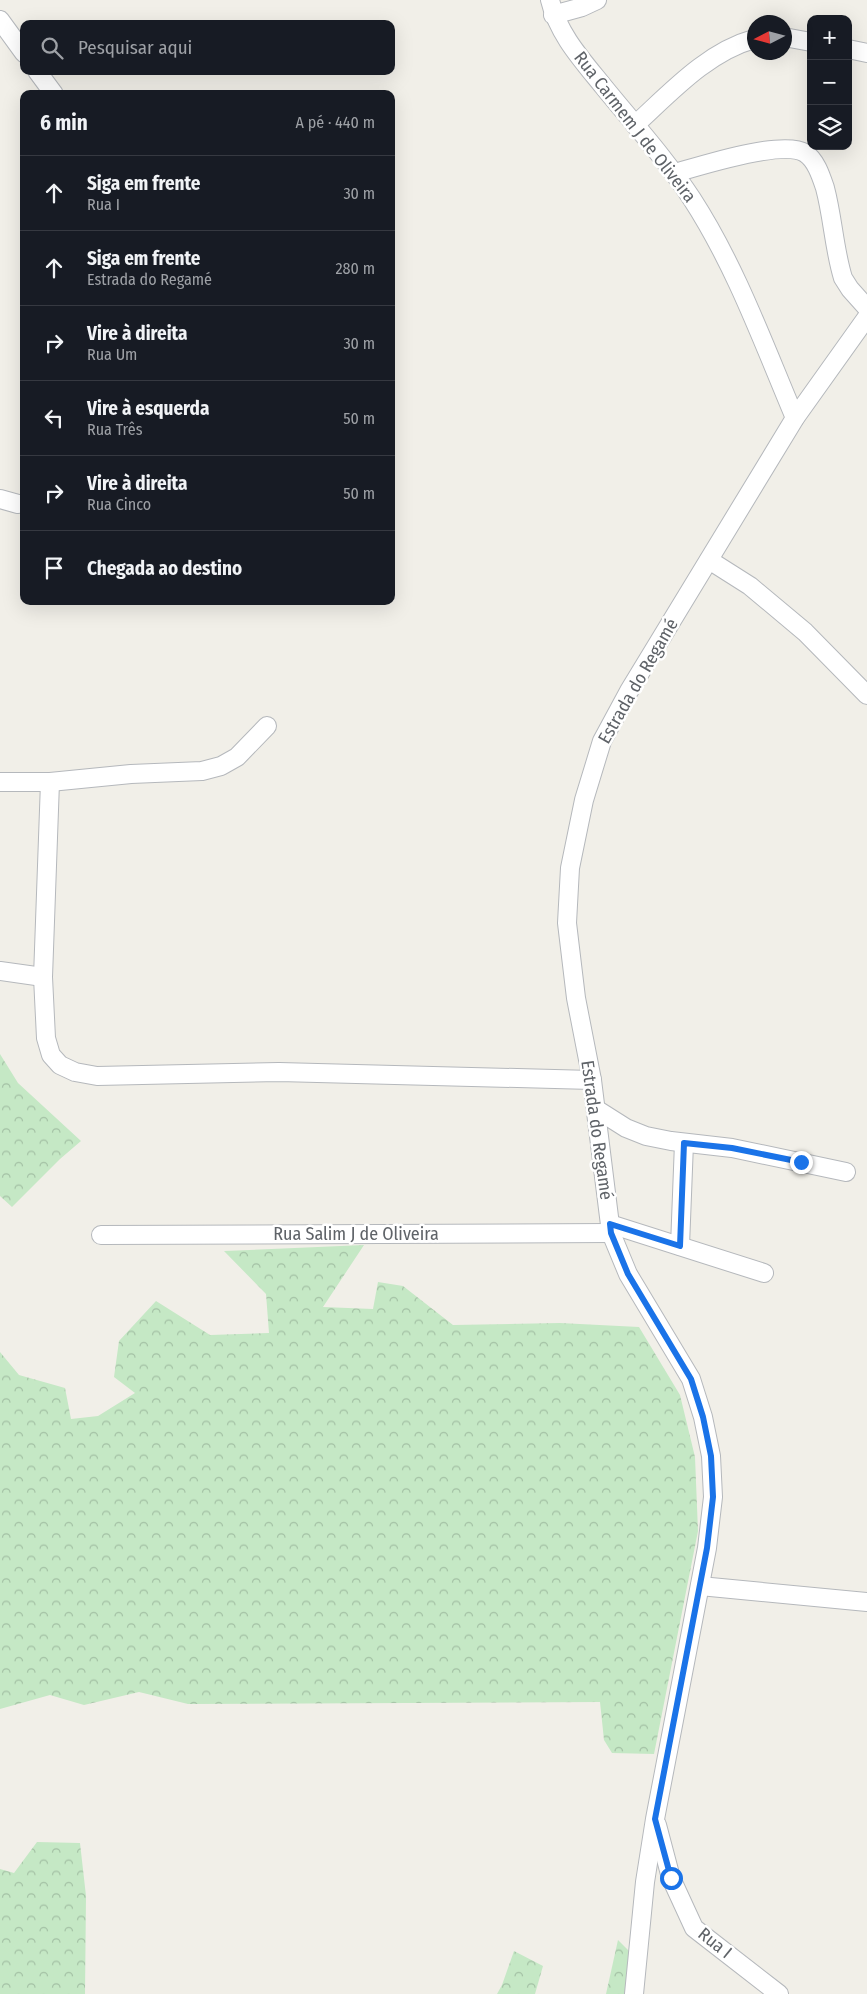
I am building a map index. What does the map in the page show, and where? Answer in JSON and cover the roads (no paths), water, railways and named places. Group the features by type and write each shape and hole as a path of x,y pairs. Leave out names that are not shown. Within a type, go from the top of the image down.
{"street":[{"path":"552,7 582,7 597,0"},
{"name":"Rua Carmem J de Oliveira","path":"552,7 564,34 581,59 675,173 713,233 796,418"},
{"path":"0,20 20,48"},
{"path":"792,38 807,41"},
{"path":"635,125 700,68 729,49 747,41"},
{"path":"852,50 867,53"},
{"path":"40,75 51,90"},
{"path":"675,173 756,152 791,149 804,152 813,161 825,190 843,278 867,308"},
{"name":"Estrada do Regamé","path":"634,1994 645,1882 655,1819 707,1548 713,1497 711,1456 703,1417 691,1379 628,1274 611,1228 592,1080 576,998 567,923 570,868 584,800 602,741 629,691 796,418 867,317"},
{"path":"0,499 18,504"},
{"path":"709,560 750,586 805,632 867,696"},
{"path":"0,782 50,782 131,774 202,771 221,766 237,757 267,726"},
{"path":"50,782 43,977 46,1038 51,1055 60,1065 74,1072 97,1076 279,1072 592,1080"},
{"path":"0,971 43,977"},
{"path":"596,1109 626,1128 646,1136 741,1150 846,1172"},
{"path":"680,1246 684,1143"},
{"name":"Rua Salim J de Oliveira","path":"101,1235 611,1228 680,1246 764,1273"},
{"path":"700,1586 867,1602"},
{"name":"Rua I","path":"655,1819 671,1878 694,1928 779,1994"}]}
